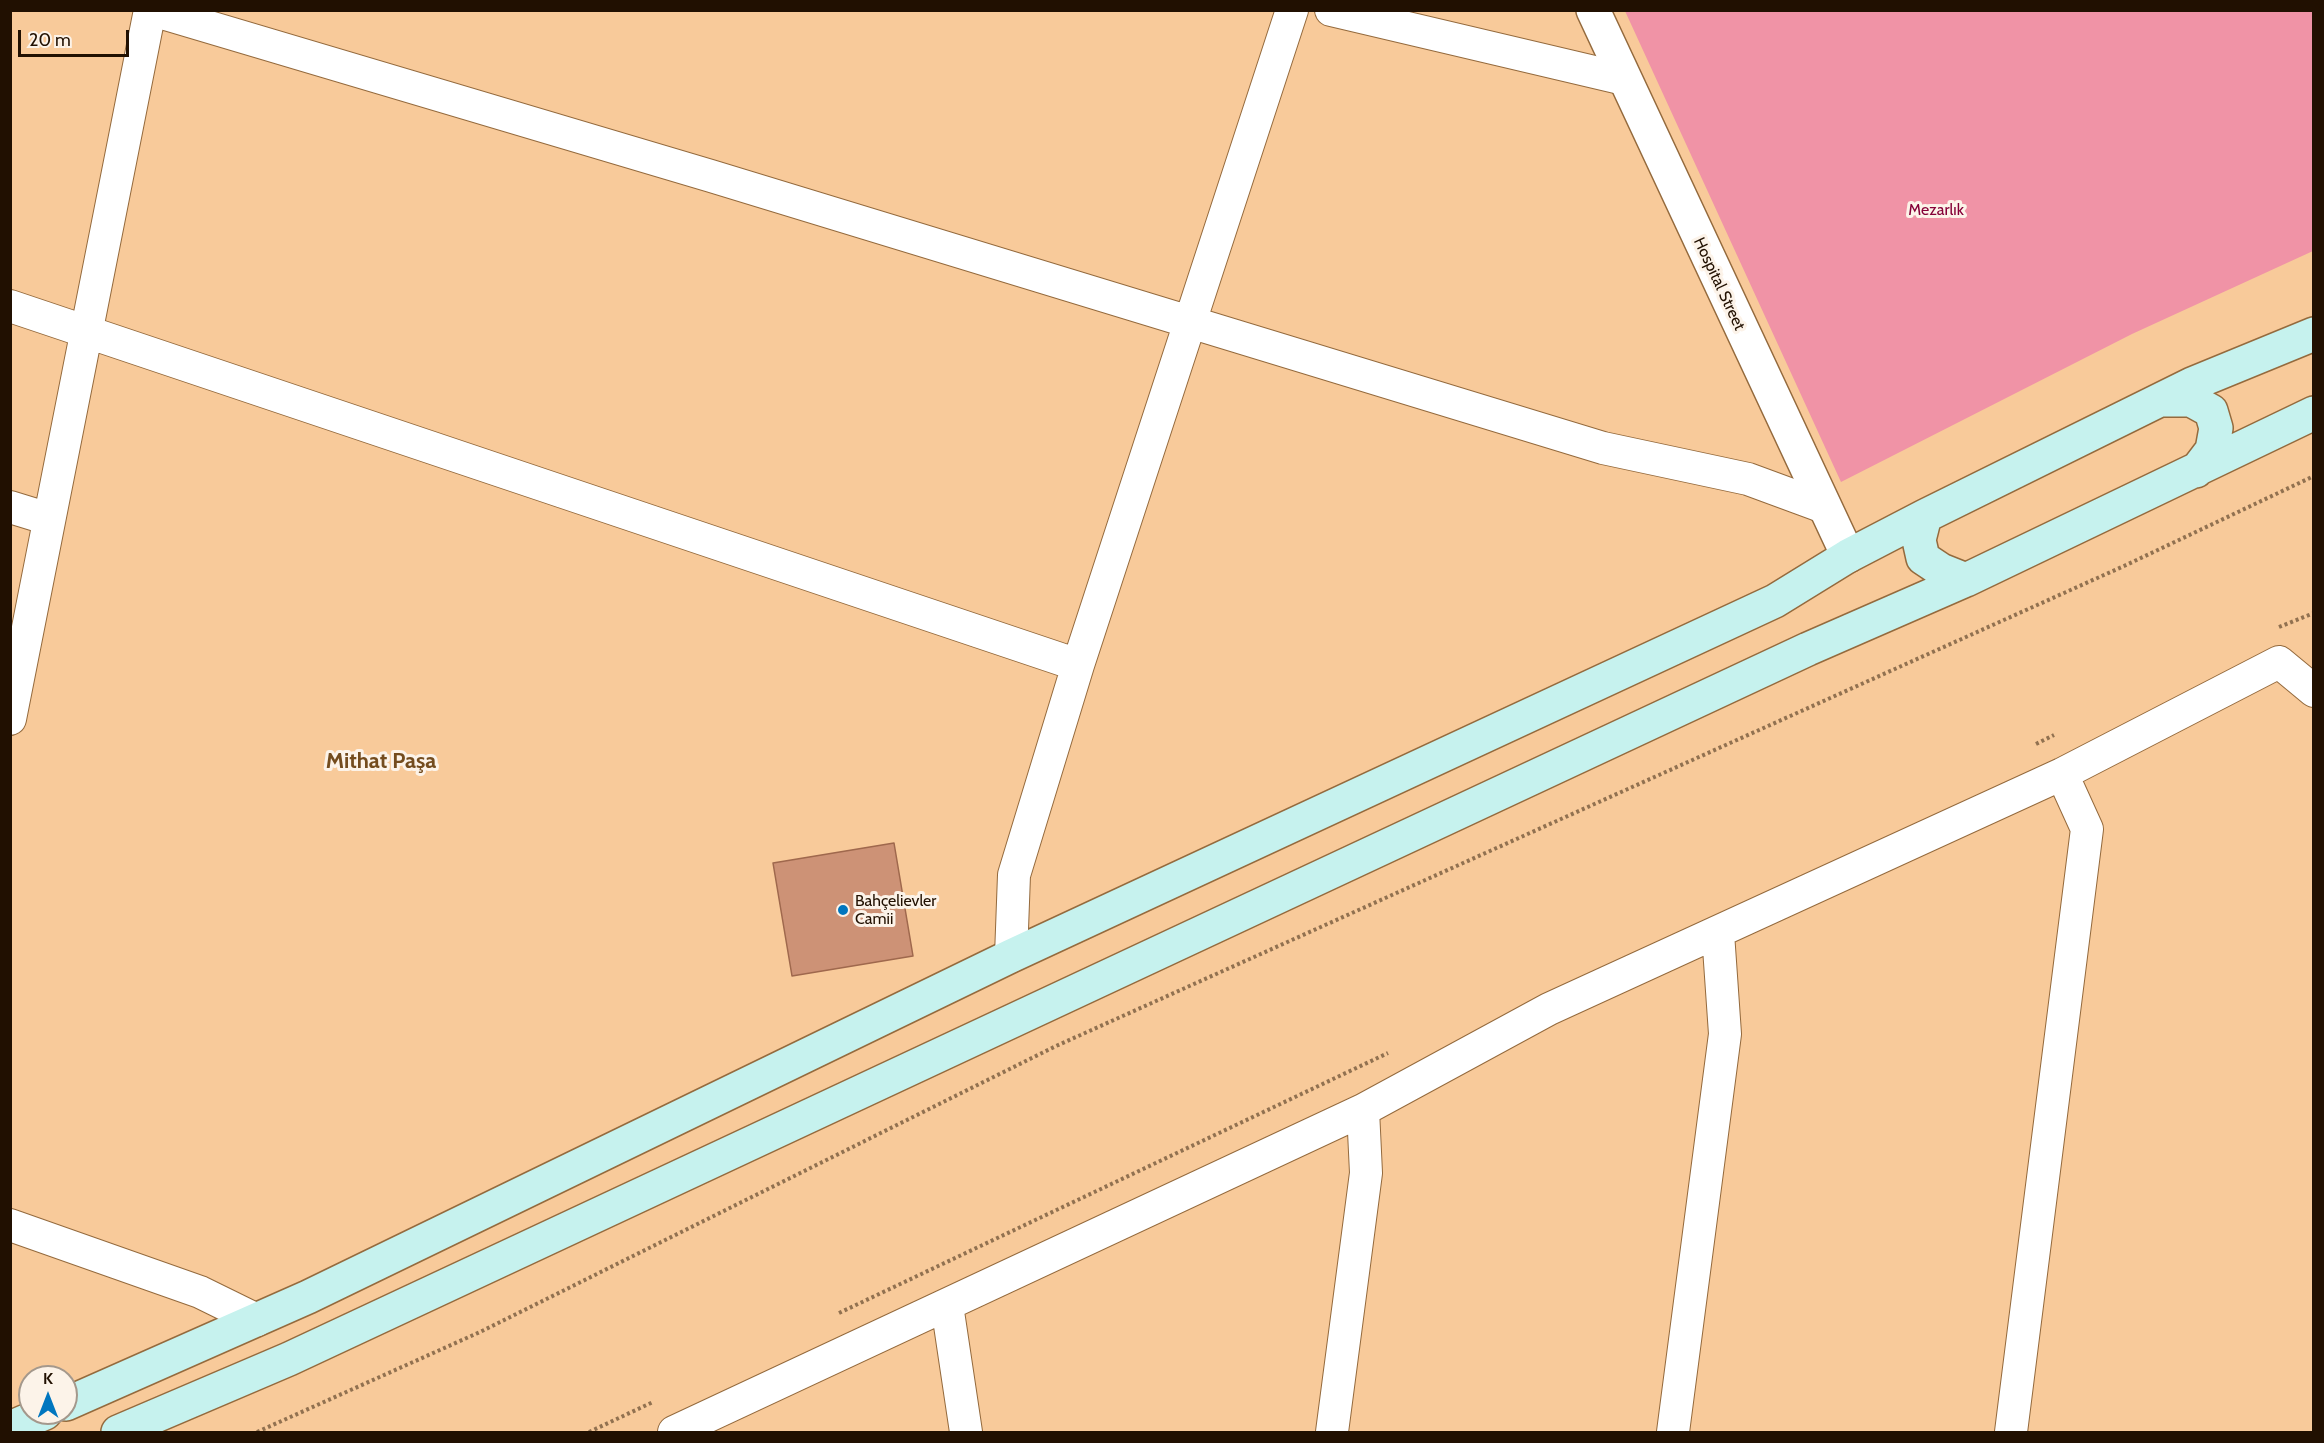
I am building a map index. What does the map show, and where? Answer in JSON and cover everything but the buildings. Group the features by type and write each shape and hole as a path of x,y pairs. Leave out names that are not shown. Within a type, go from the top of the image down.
{"main road":[{"path":"78,1399 257,1320 1011,957 1775,601 1848,556 1925,516 2192,384 2313,334"},
{"path":"2160,400 2191,399 2211,411 2216,428 2212,450 2196,471"},
{"path":"118,1432 300,1354 1808,649 1966,580 2313,413"},
{"path":"1925,516 1919,540 1923,558 1941,570 1966,580"}],"street":[{"path":"10,719 151,10 1192,321 1603,448 1748,479 1824,507"},
{"path":"1011,957 1014,875 1078,665 1292,10"},
{"path":"1331,10 1624,79"},
{"name":"Hospital Street","path":"1593,10 1848,556"},
{"path":"10,306 1078,665"},
{"path":"10,507 50,519"},
{"path":"674,1432 1364,1110 1549,1009 2062,774 2278,662 2313,691"},
{"path":"2012,1432 2087,829 2062,774"},
{"path":"1673,1432 1725,1034 1718,933"},
{"path":"1332,1432 1366,1173 1364,1110"},
{"path":"10,1225 200,1292 257,1320"},
{"path":"947,1305 966,1432"}],"path":[{"path":"257,1432 480,1332 1056,1046 2113,570 2313,476"}],"green space":[{"name":"Mezarlık","path":"1625,11 2313,11 2313,251 2132,334 1841,482"}],"place":[{"name":"Bahçelievler Camii","path":"843,910"}],"district":[{"name":"Mithat Paşa","path":"381,762"}]}
